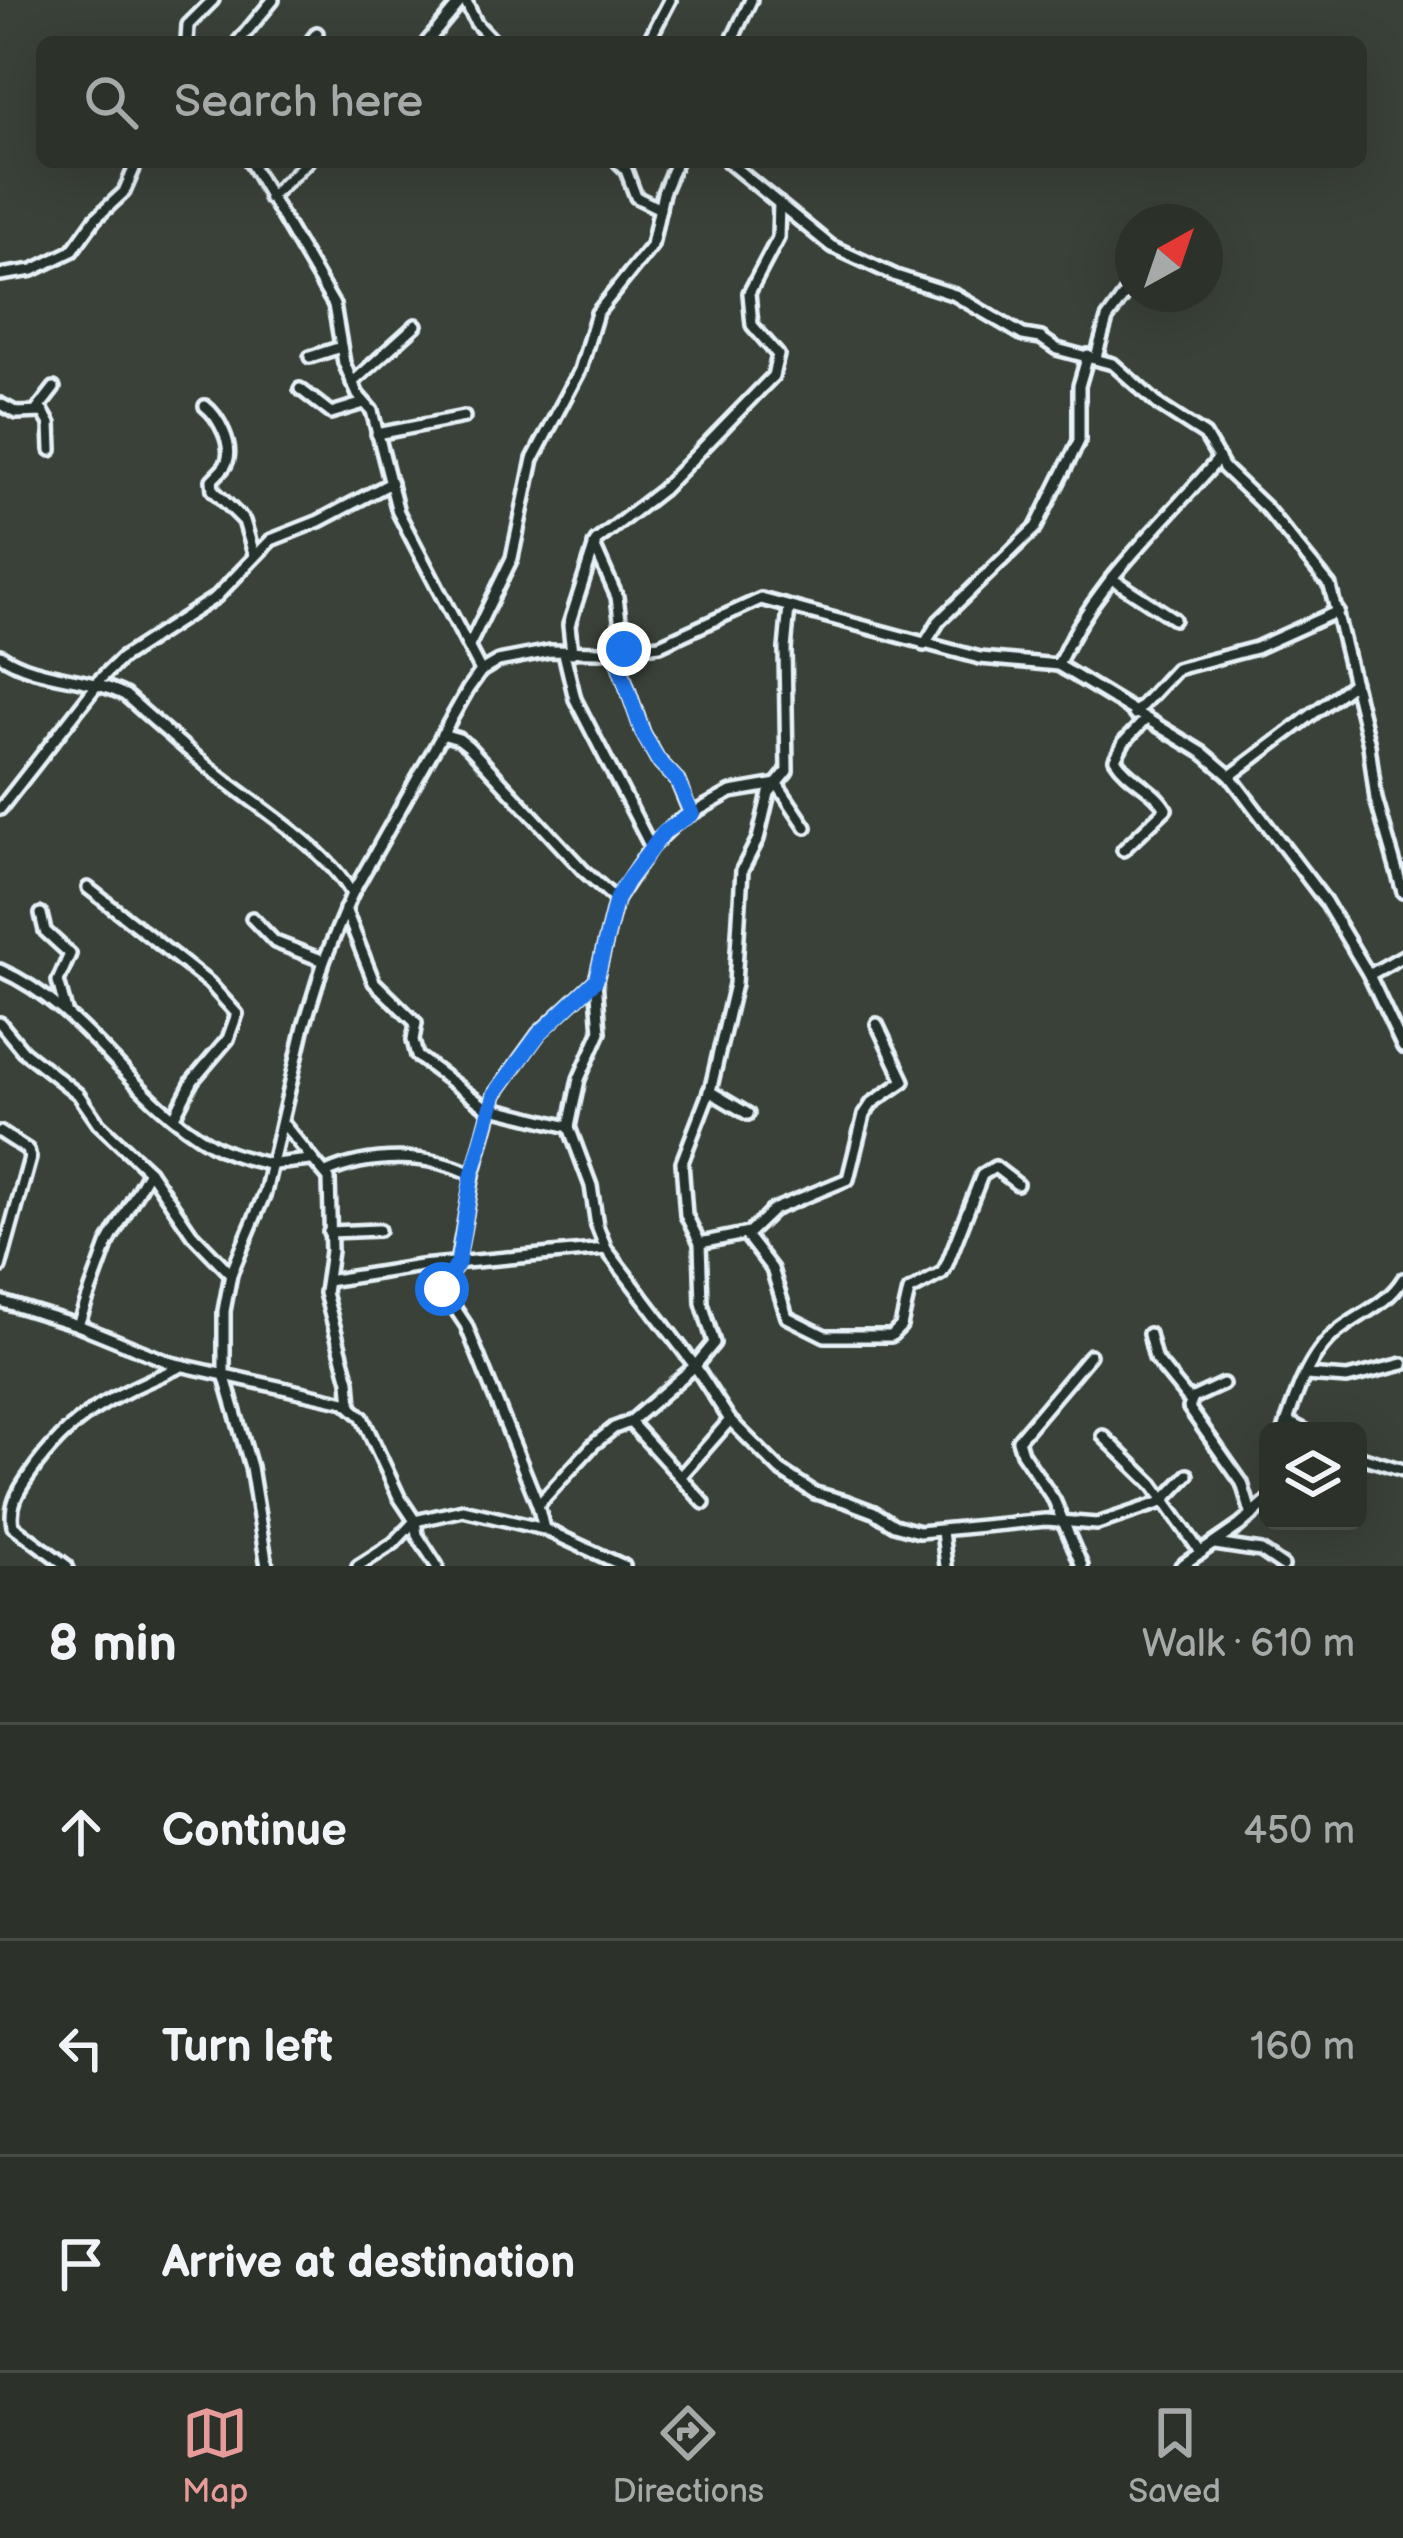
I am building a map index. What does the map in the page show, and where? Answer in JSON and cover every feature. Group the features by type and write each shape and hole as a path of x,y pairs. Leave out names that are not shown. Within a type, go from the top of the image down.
{"street":[{"path":"187,36 188,25 213,0"},
{"path":"243,36 272,0"},
{"path":"433,36 464,0 488,36"},
{"path":"652,36 670,0"},
{"path":"734,36 751,0"},
{"path":"0,275 33,270 72,251 94,219 124,192 134,168"},
{"path":"253,168 329,294 352,383 372,411 405,529 481,671"},
{"path":"269,198 301,168"},
{"path":"624,168 640,202 660,209"},
{"path":"468,646 512,558 530,468 580,370 592,323 652,244 674,168"},
{"path":"735,168 815,234 849,255 955,295 1023,335 1112,364 1160,406 1196,427 1323,574 1338,611 1369,746 1374,790 1403,892"},
{"path":"651,847 575,699 569,625 602,533 662,490 773,376 778,355 752,325 748,293 778,238 779,203"},
{"path":"924,645 939,621 1036,527 1079,440 1079,386 1115,308"},
{"path":"352,383 416,325"},
{"path":"310,357 341,347"},
{"path":"37,410 54,388"},
{"path":"300,389 331,412 364,403"},
{"path":"0,404 17,413 37,410 48,417 51,450"},
{"path":"206,406 220,424 228,450 226,466 212,480 212,490 244,521 254,554"},
{"path":"377,434 464,417"},
{"path":"1058,665 1085,610 1219,458"},
{"path":"0,809 122,658 216,597 254,554 282,534 391,483"},
{"path":"594,545 617,597 619,650 643,734 677,780 692,814"},
{"path":"1111,578 1174,619"},
{"path":"267,1566 250,1467 224,1374 224,1311 231,1274 251,1233 273,1165 304,1026 345,909 442,734 481,671 497,661 550,651 619,650 669,642 761,599 980,658 1058,665 1203,753 1230,776 1325,901 1369,975 1403,1047"},
{"path":"538,1505 594,1444 630,1422 695,1366 713,1343 702,1303 700,1244 686,1215 682,1162 709,1091 735,984 740,880 761,828 765,803 788,771 785,649 789,607"},
{"path":"1123,850 1166,809 1115,759 1139,717 1176,669 1256,648 1338,611"},
{"path":"0,655 20,668 125,695 230,785 274,816 352,894"},
{"path":"1230,776 1354,683"},
{"path":"442,734 468,746 584,872 616,900"},
{"path":"777,784 731,792 664,832 616,900 596,980 600,1032 579,1079 569,1127 591,1186 606,1249 730,1420 780,1470 809,1490 874,1512 909,1530 1046,1520 1097,1524 1165,1500 1188,1475"},
{"path":"777,784 806,827"},
{"path":"88,888 209,983 237,1014 228,1039 193,1081 174,1117"},
{"path":"345,909 374,982 416,1023 412,1040 417,1056 490,1108 569,1127"},
{"path":"41,914 46,932 69,951 58,981 66,1011"},
{"path":"252,918 275,942 324,961"},
{"path":"1369,975 1403,956"},
{"path":"1,972 32,986 66,1011 174,1117 221,1150 273,1165 310,1160"},
{"path":"442,1289 458,1263 472,1175 495,1094 539,1034 596,980"},
{"path":"32,986 58,981"},
{"path":"0,1023 23,1052 77,1094 98,1123 149,1172 192,1234 231,1274"},
{"path":"700,1244 745,1234 766,1214 843,1183 851,1174 872,1102 904,1082 877,1024"},
{"path":"709,1091 748,1114"},
{"path":"284,1125 326,1173 326,1304 349,1381 351,1406"},
{"path":"0,1132 28,1150 30,1158 0,1268"},
{"path":"326,1173 358,1163 420,1159 455,1166 472,1175"},
{"path":"745,1234 772,1269 787,1317 825,1336 891,1336 901,1326 909,1291 942,1273 982,1174 995,1168 1017,1184"},
{"path":"79,1325 107,1245 149,1172"},
{"path":"329,1232 379,1231"},
{"path":"328,1281 431,1265 606,1249"},
{"path":"431,1265 466,1325 544,1529"},
{"path":"1288,1422 1323,1345 1378,1306 1403,1279"},
{"path":"0,1301 79,1325 182,1366 329,1396 351,1406 362,1418 437,1566"},
{"path":"1148,1334 1158,1364 1189,1400 1192,1414 1242,1483 1252,1516"},
{"path":"1082,1566 1066,1522 1018,1440 1090,1355"},
{"path":"1306,1375 1347,1378 1403,1364"},
{"path":"13,1526 16,1494 67,1428 108,1399 182,1366"},
{"path":"1189,1400 1206,1388 1223,1384"},
{"path":"680,1476 730,1420"},
{"path":"630,1422 704,1503"},
{"path":"1103,1436 1165,1500 1202,1557"},
{"path":"1367,1459 1403,1469"},
{"path":"1181,1566 1202,1557 1259,1509"},
{"path":"358,1566 394,1544 415,1521 463,1510 544,1529 624,1566"},
{"path":"0,1520 67,1566"},
{"path":"1239,1526 1283,1566"},
{"path":"942,1531 946,1566"},
{"path":"1215,1544 1262,1551"}],"route":[{"path":"442,1289 458,1263 472,1175 495,1094 539,1034 596,980 616,900 664,832 692,814 677,780 643,734 614,650 624,649"}]}
